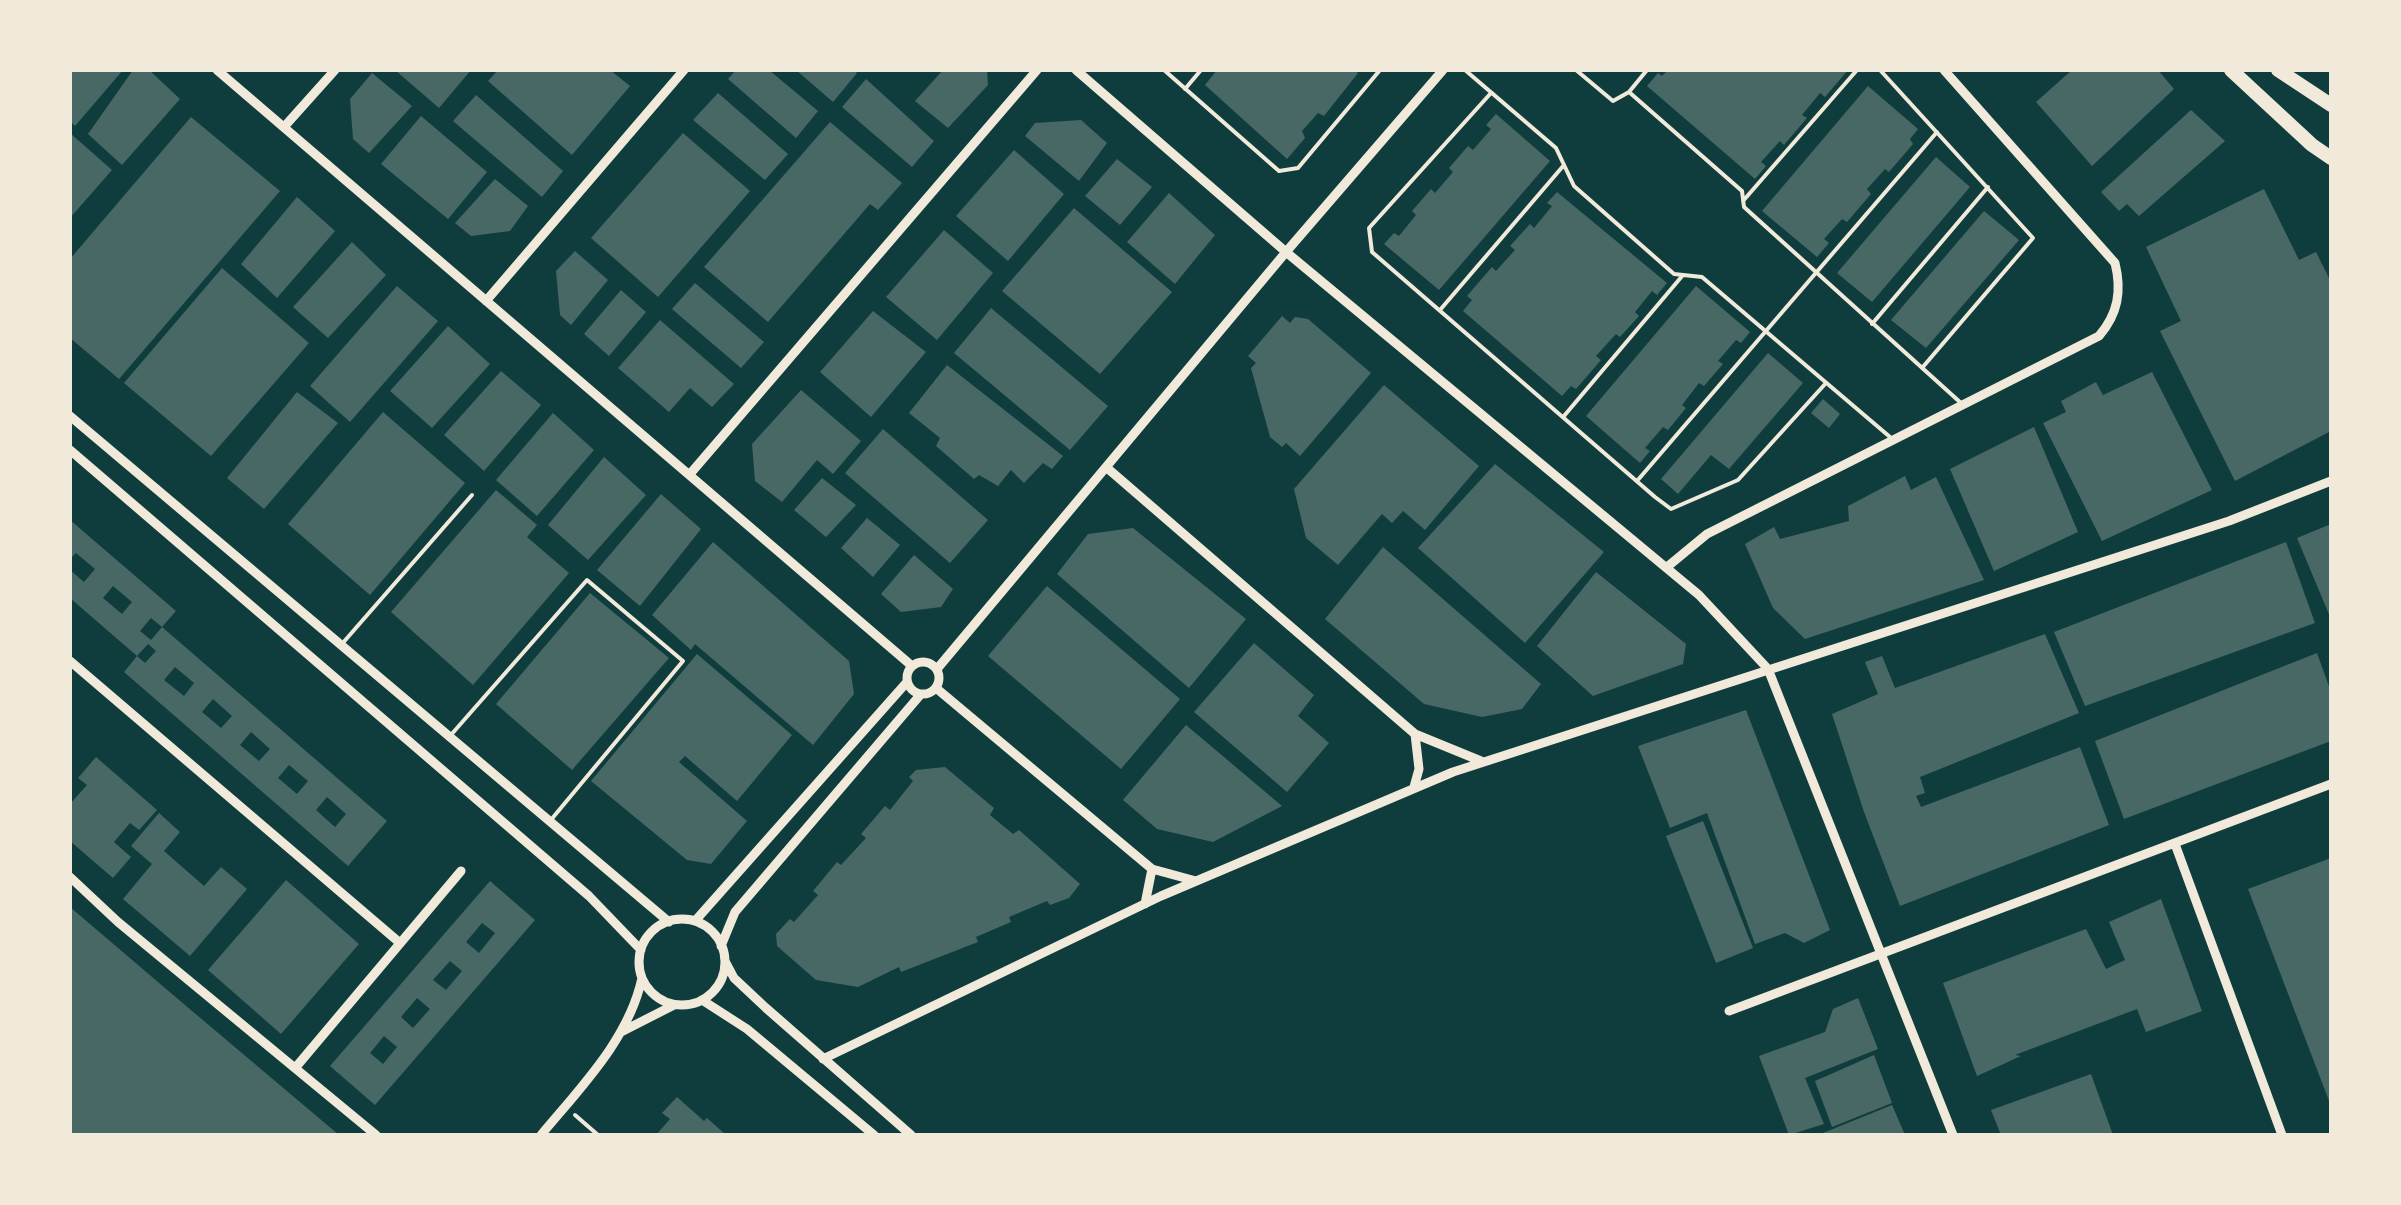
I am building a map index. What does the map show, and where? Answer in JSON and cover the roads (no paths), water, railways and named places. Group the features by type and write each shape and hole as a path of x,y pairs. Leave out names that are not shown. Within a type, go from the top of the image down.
{"highway":[{"path":"2231,70 2312,146 2331,158"},
{"path":"2278,70 2331,105"}],"street":[{"path":"217,70 912,666"},
{"path":"284,127 335,70"},
{"path":"486,301 684,70"},
{"path":"690,474 1037,70"},
{"path":"1076,70 1286,252 1667,568 1722,616 1768,668 1953,1135"},
{"path":"937,670 1442,70"},
{"path":"1667,568 1708,534 2099,336 2113,320 2119,280 2115,262 1944,70"},
{"path":"70,416 669,922"},
{"path":"70,450 589,896 641,950"},
{"path":"1106,468 1415,734 1481,761"},
{"path":"823,1059 1161,896 1481,761 2229,521 2331,481"},
{"path":"70,661 400,943"},
{"path":"695,921 907,682 912,666 930,663 937,670 936,688 921,694 735,912 721,946"},
{"path":"907,682 921,694"},
{"path":"936,688 1152,869 1196,882"},
{"path":"1414,787 1419,770 1415,734"},
{"path":"1729,1011 2331,784"},
{"path":"2176,844 2282,1135"},
{"path":"1145,904 1152,869"},
{"path":"296,1067 461,870"},
{"path":"70,877 118,922 376,1135"},
{"path":"541,1135 623,1032 638,998 641,950 656,928 669,922 695,921 711,931 734,978 911,1135"},
{"path":"623,1032 674,1005 702,1000 715,990 725,961"},
{"path":"642,978 649,990 674,1005"},
{"path":"702,1000 747,1029 874,1135"}],"lane":[{"path":"1164,70 1279,171 1298,168 1380,70"},
{"path":"1185,89 1201,70"},
{"path":"1464,70 1556,148 1574,186 1674,274 1702,277 1892,439"},
{"path":"1576,70 1613,100 1629,92 1647,70"},
{"path":"1743,201 1857,70"},
{"path":"1880,70 2034,238 1922,368"},
{"path":"1629,92 1742,191 1744,207 1962,403"},
{"path":"1491,93 1369,228 1372,252 1636,481 1671,509 1738,480 1826,382"},
{"path":"1636,481 1936,132"},
{"path":"1440,310 1564,165"},
{"path":"1872,324 1988,188"},
{"path":"1563,417 1683,275"},
{"path":"342,645 472,495"},
{"path":"450,737 587,580 683,661 550,821"}]}
